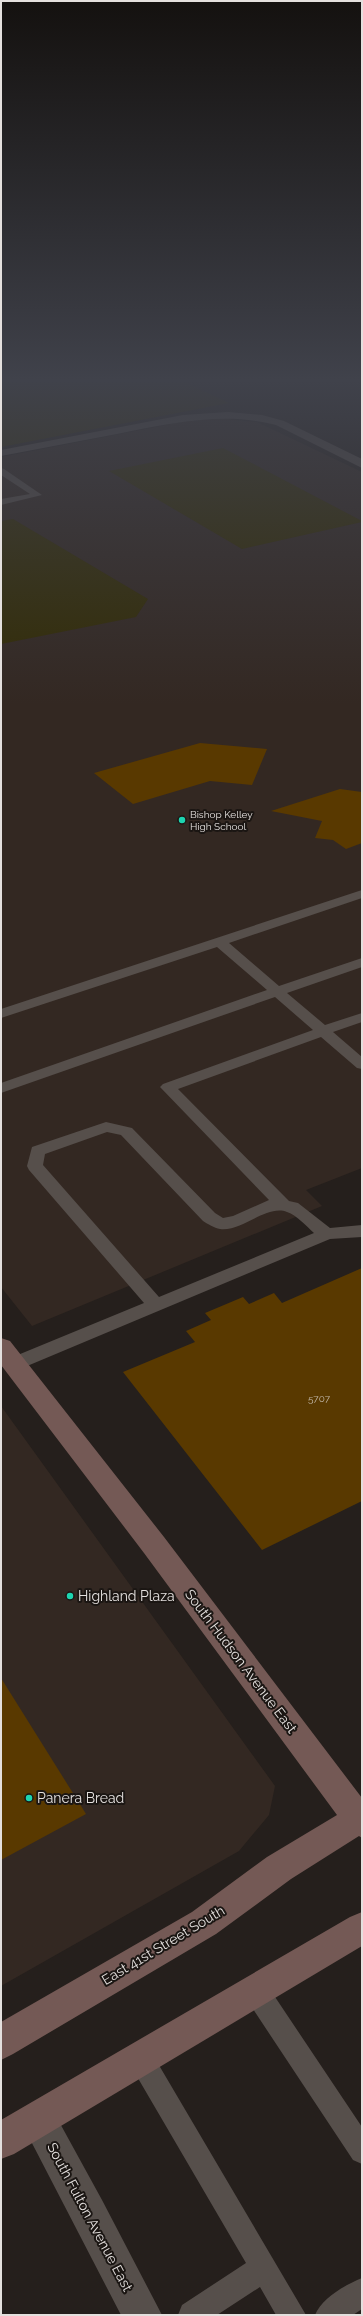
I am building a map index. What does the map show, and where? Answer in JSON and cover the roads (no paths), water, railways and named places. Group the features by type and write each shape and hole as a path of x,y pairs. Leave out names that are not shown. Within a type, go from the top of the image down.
{"main road":[{"name":"South Hudson Avenue East","path":"7,1356 154,1545 361,1820"},
{"name":"East 41st Street South","path":"1,2042 204,1923 279,1868 361,1820"},
{"path":"1,2141 362,1928"}],"street":[{"name":"South Fulton Avenue East","path":"38,2120 142,2315"}],"lane":[{"path":"1,502 38,495 27,488"},
{"path":"1,1014 362,894"},
{"path":"219,941 362,1065"},
{"path":"1,1088 362,962"},
{"path":"284,1206 168,1088 362,1017"},
{"path":"156,1305 35,1166 38,1151 106,1127 126,1131 209,1217 221,1224 237,1221 272,1205 284,1206 292,1207 327,1234"},
{"path":"7,1356 156,1305 327,1234 360,1228"},
{"path":"256,1991 362,2151"},
{"path":"141,2059 292,2315"},
{"path":"192,2315 264,2268"},
{"path":"329,2315 362,2292"}],"place":[{"name":"Bishop Kelley High School","path":"182,820"},
{"name":"Highland Plaza","path":"70,1596"},
{"name":"Panera Bread","path":"29,1798"}]}
